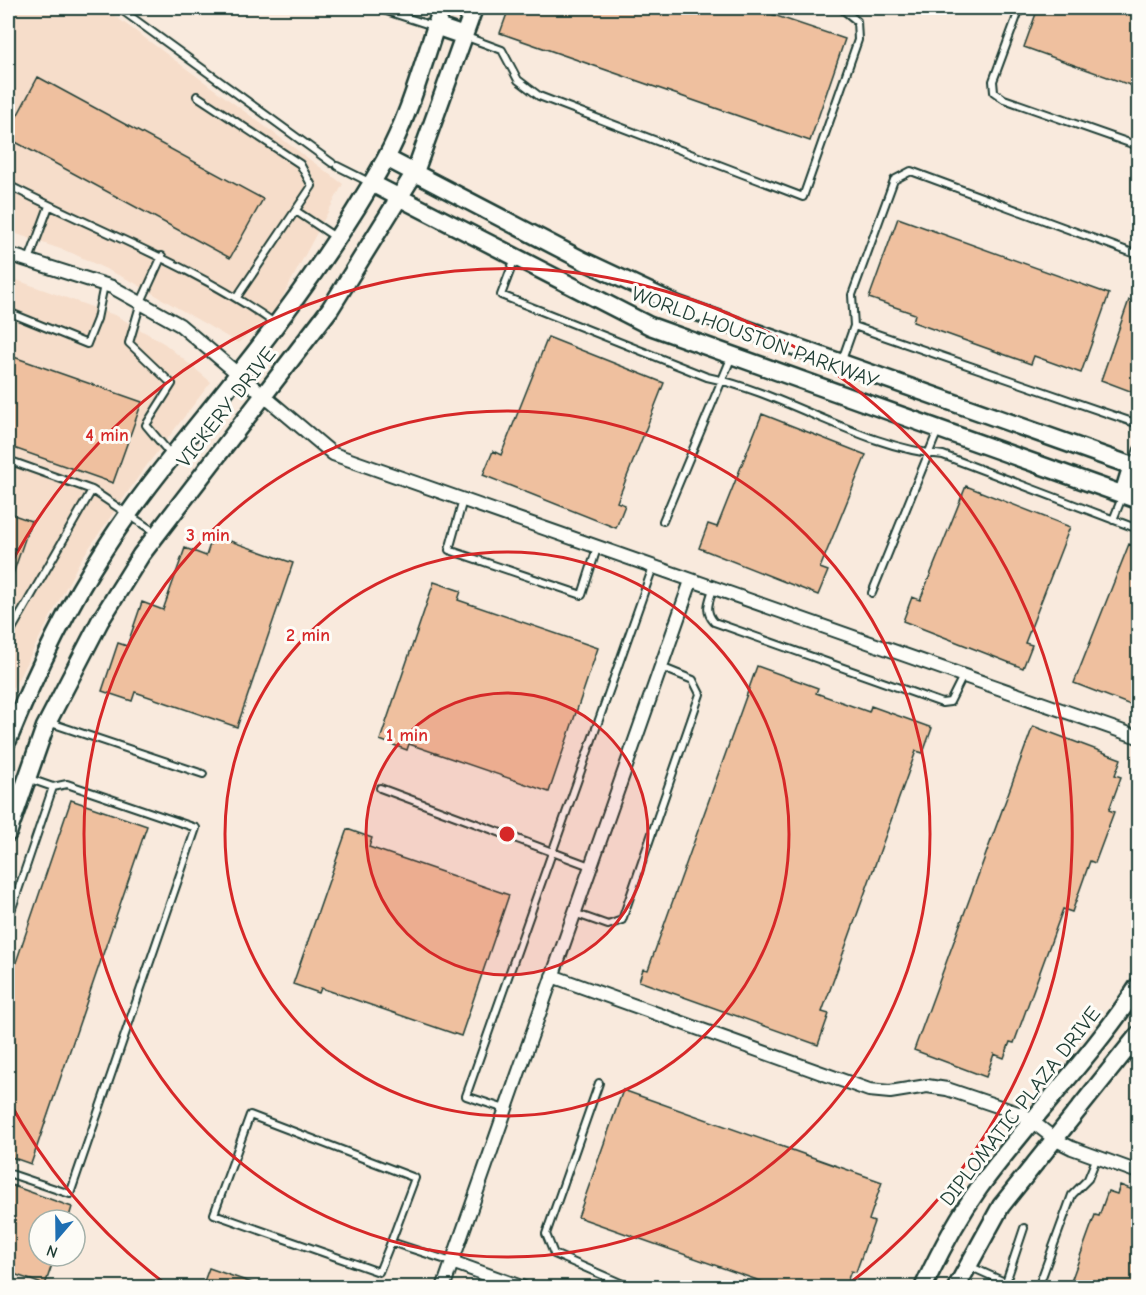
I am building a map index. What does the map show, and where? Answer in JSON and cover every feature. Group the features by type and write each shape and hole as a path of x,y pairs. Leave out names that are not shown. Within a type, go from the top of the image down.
{"street":[{"name":"VICKERY DRIVE","path":"9,730 57,629 104,550 172,456 276,325 337,238 386,158 410,104 442,8"},
{"name":"VICKERY DRIVE","path":"8,833 47,722 100,621 157,534 330,309 415,172 474,8"},
{"path":"435,26 464,36"},
{"name":"WORLD HOUSTON PARKWAY","path":"386,158 634,286 741,329 1135,466"},
{"name":"WORLD HOUSTON PARKWAY","path":"371,183 651,326 1131,497"},
{"path":"8,254 104,284 180,325 333,454 1138,737"},
{"path":"572,287 584,261"},
{"path":"732,355 741,329"},
{"path":"939,429 948,401"},
{"path":"1131,497 1135,466"},
{"path":"443,1287 691,581"},
{"path":"552,976 869,1090 890,1092 937,1086 1024,1115 1056,1140 1138,1172"},
{"name":"DIPLOMATIC PLAZA DRIVE","path":"923,1287 964,1210 1087,1058 1138,986"},
{"path":"956,1287 1001,1206 1138,1035"},
{"path":"452,1262 493,1282 524,1287"}],"lane":[{"path":"119,8 335,164 371,183"},
{"path":"376,8 391,10 435,26"},
{"path":"464,36 502,50 518,80 539,96 803,197 858,40 857,21 841,8"},
{"path":"1020,8 993,81 994,92 1004,99 1138,146"},
{"path":"196,96 300,164 312,186 237,297"},
{"path":"840,363 854,326 852,295 894,180 911,171 1138,255"},
{"path":"8,185 49,206 162,256 237,297 276,325"},
{"path":"29,260 49,206"},
{"path":"296,211 337,238"},
{"path":"162,256 141,302 129,343 172,384 146,425 172,456"},
{"path":"515,257 501,295 707,377 740,384 908,452 943,455 1138,529"},
{"path":"8,312 87,344 97,319 104,284"},
{"path":"854,326 1138,424"},
{"path":"663,521 732,355"},
{"path":"872,593 939,429"},
{"path":"1135,466 1138,449"},
{"path":"8,460 92,490 157,534"},
{"path":"8,636 92,490"},
{"path":"1113,520 1131,497"},
{"path":"463,500 448,550 582,595 597,548"},
{"path":"505,1109 466,1096 653,567"},
{"path":"713,588 707,608 708,616 714,622 942,703 950,702 963,676"},
{"path":"574,913 608,925 622,920 700,694 693,681 661,668"},
{"path":"47,722 203,774"},
{"path":"8,1173 70,1194 196,828 67,784 53,787 27,778"},
{"path":"8,920 53,787"},
{"path":"380,788 591,866"},
{"path":"599,1083 546,1234 554,1254 632,1287"},
{"path":"250,1115 415,1178 391,1242 379,1272 214,1214 250,1115"},
{"path":"1038,1287 1072,1195 1088,1179 1097,1157"},
{"path":"1005,1285 1024,1228"},
{"path":"391,1242 452,1262"},
{"path":"967,1265 1005,1285 1018,1287"}],"shaded area":[{"path":"8,8 104,8 343,184 275,311 238,343 133,282 72,253 8,231"},
{"path":"8,277 117,316 165,344 211,382 141,473 80,561 8,698"}],"building":[{"path":"509,8 753,8 845,39 810,141 500,33"},
{"path":"1038,8 1138,8 1138,88 1024,47"},
{"path":"38,77 263,199 230,258 8,138 8,133"},
{"path":"898,218 1109,294 1081,373 1034,356 1031,364 913,322 915,314 869,298"},
{"path":"1129,300 1138,303 1138,394 1101,380"},
{"path":"548,337 664,383 617,502 625,505 616,528 483,475 493,451 501,455"},
{"path":"8,355 142,402 113,483 8,446"},
{"path":"762,414 866,455 820,568 828,571 818,595 699,548 708,524 717,527"},
{"path":"966,486 1070,527 1025,643 1032,645 1023,668 903,621 912,597 920,600"},
{"path":"8,513 31,521 9,586 8,586"},
{"path":"213,535 293,563 237,727 135,692 132,701 102,691 118,643 127,646 142,602 163,610 185,548 206,556"},
{"path":"1129,544 1138,548 1138,708 1074,683"},
{"path":"434,582 461,591 458,600 598,648 549,792 409,744 407,750 380,740"},
{"path":"757,666 818,688 816,693 869,712 871,706 932,728 923,753 916,751 822,1012 829,1014 818,1045 639,981 643,969 648,970"},
{"path":"1033,726 1121,759 1115,775 1121,777 1109,810 1114,812 1095,863 1090,861 1072,912 1063,909 1014,1043 1010,1042 1004,1058 994,1054 986,1077 914,1050"},
{"path":"71,800 147,826 31,1164 8,1156 8,986"},
{"path":"347,829 372,838 369,847 509,895 461,1036 321,988 319,993 293,984"},
{"path":"623,1090 882,1182 869,1220 874,1222 856,1272 851,1271 845,1287 777,1287 578,1217"},
{"path":"8,1184 72,1207 27,1208 27,1268 51,1268 45,1285 8,1272"},
{"path":"1120,1185 1138,1192 1138,1287 1069,1287 1095,1215 1099,1216 1108,1191 1117,1194"},
{"path":"209,1268 261,1286 261,1287 202,1287"}]}
